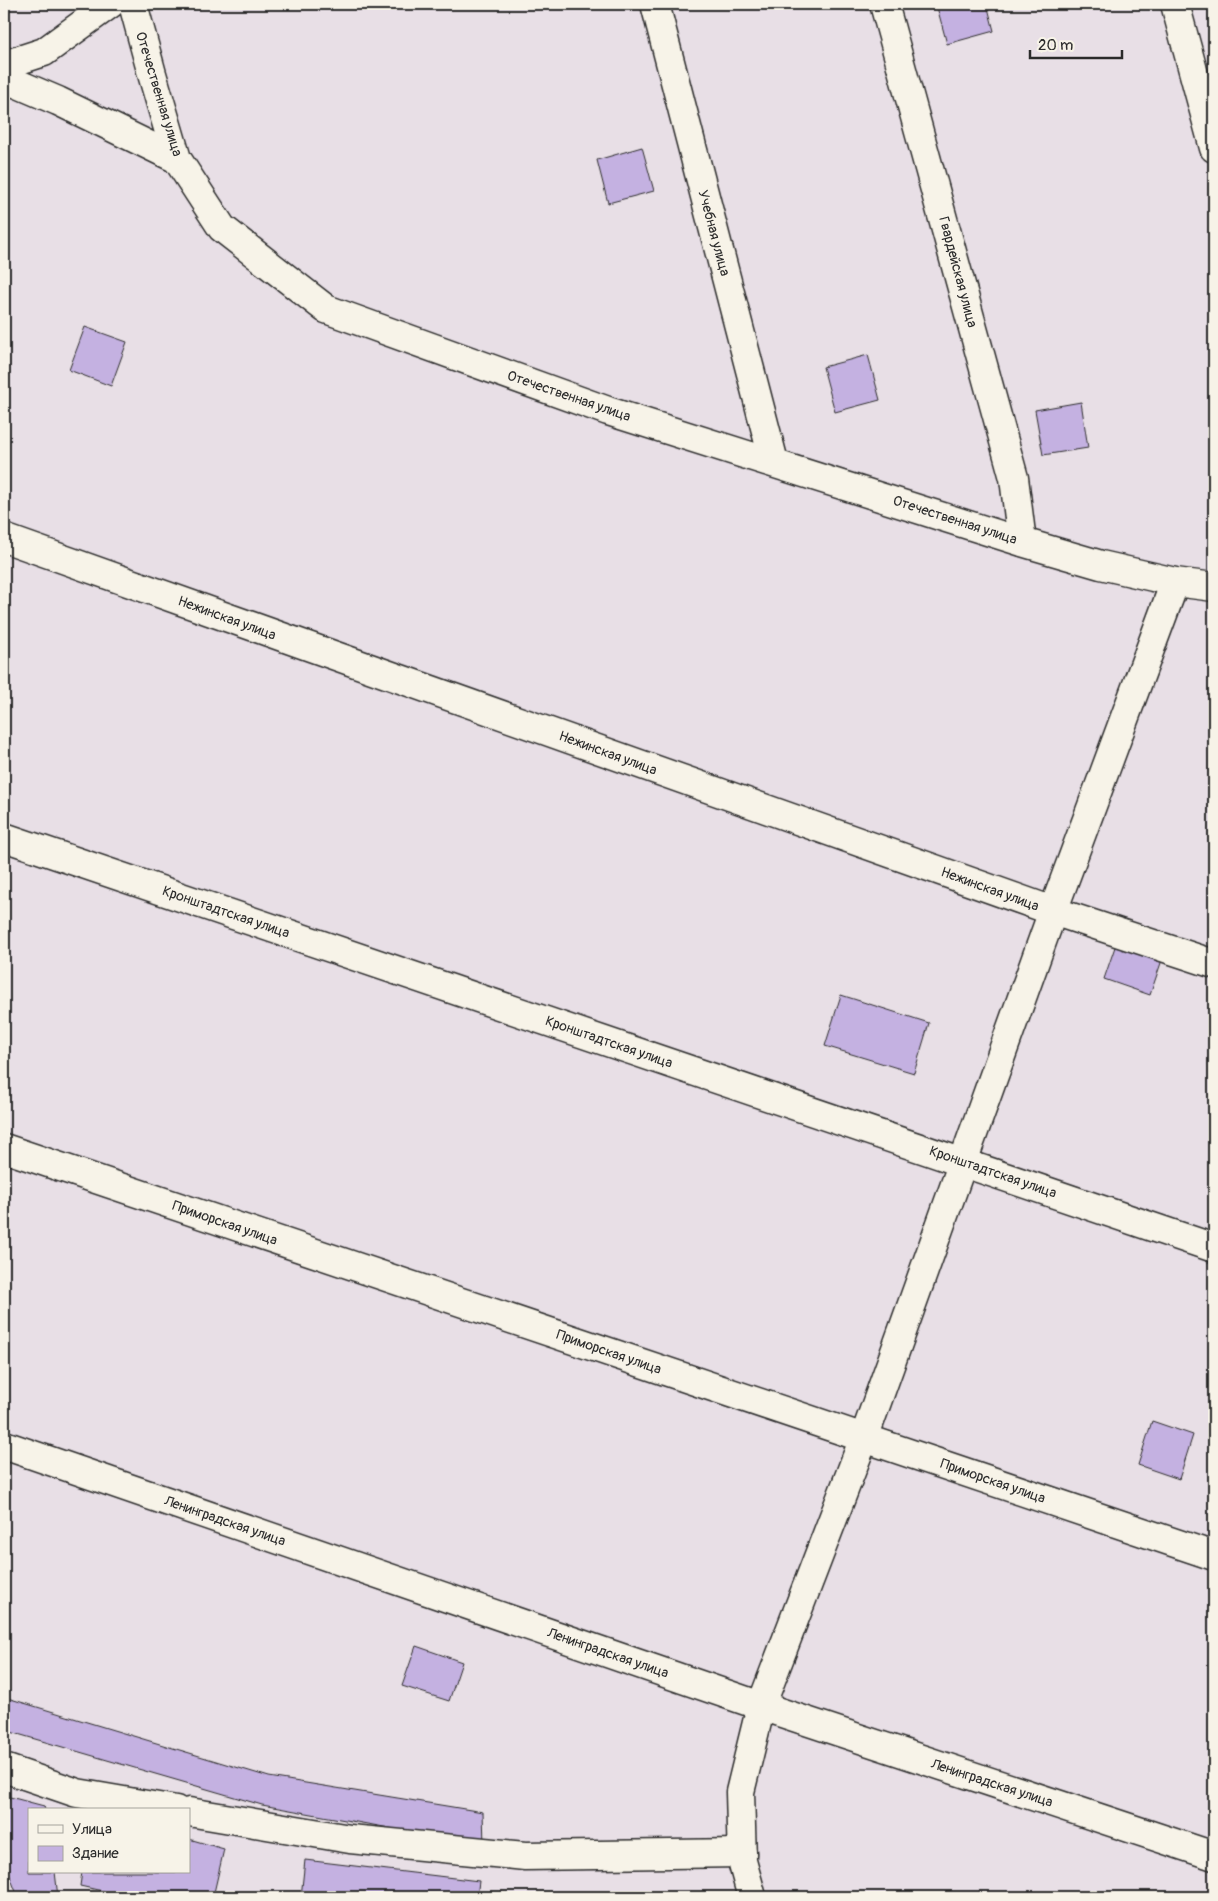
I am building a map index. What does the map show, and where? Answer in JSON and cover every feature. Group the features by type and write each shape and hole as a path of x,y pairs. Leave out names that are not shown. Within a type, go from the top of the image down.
{"street":[{"path":"4,65 44,52 110,4"},
{"name":"Отечественная улица","path":"133,4 177,159 222,228 326,309 608,411 1022,542 1101,565 1175,582 1214,587"},
{"name":"Учебная улица","path":"655,4 774,462"},
{"name":"Гвардейская улица","path":"884,4 1014,478 1022,542"},
{"path":"1175,4 1214,148"},
{"path":"4,78 58,101 177,159"},
{"name":"Нежинская улица","path":"4,538 1053,912 1214,964"},
{"path":"752,1897 742,1857 740,1792 761,1706 864,1438 1053,912 1175,582"},
{"name":"Кронштадтская улица","path":"4,837 1214,1248"},
{"name":"Приморская улица","path":"4,1148 1214,1556"},
{"name":"Ленинградская улица","path":"4,1445 761,1706 1214,1856"},
{"path":"4,1768 77,1793 164,1808"},
{"path":"190,1812 350,1839 525,1856 742,1857"}],"building":[{"path":"948,4 987,4 994,31 947,44 937,7"},
{"path":"642,147 654,191 608,203 597,160"},
{"path":"85,327 127,342 111,386 69,370"},
{"path":"868,355 880,400 835,412 823,367"},
{"path":"1081,402 1088,448 1043,455 1035,410"},
{"path":"1117,941 1163,957 1150,995 1104,979"},
{"path":"841,995 929,1023 914,1073 825,1046"},
{"path":"1152,1421 1193,1435 1179,1479 1138,1465"},
{"path":"416,1646 462,1662 449,1701 402,1686"},
{"path":"4,1697 269,1777 483,1812 484,1845 262,1805 4,1730"},
{"path":"10,1797 44,1806 44,1808 28,1808 28,1874 55,1874 58,1897 18,1897 4,1861 4,1813"},
{"path":"190,1839 224,1849 213,1897 129,1897 80,1886 82,1874 190,1874"},
{"path":"305,1860 479,1881 477,1897 301,1897"}]}
